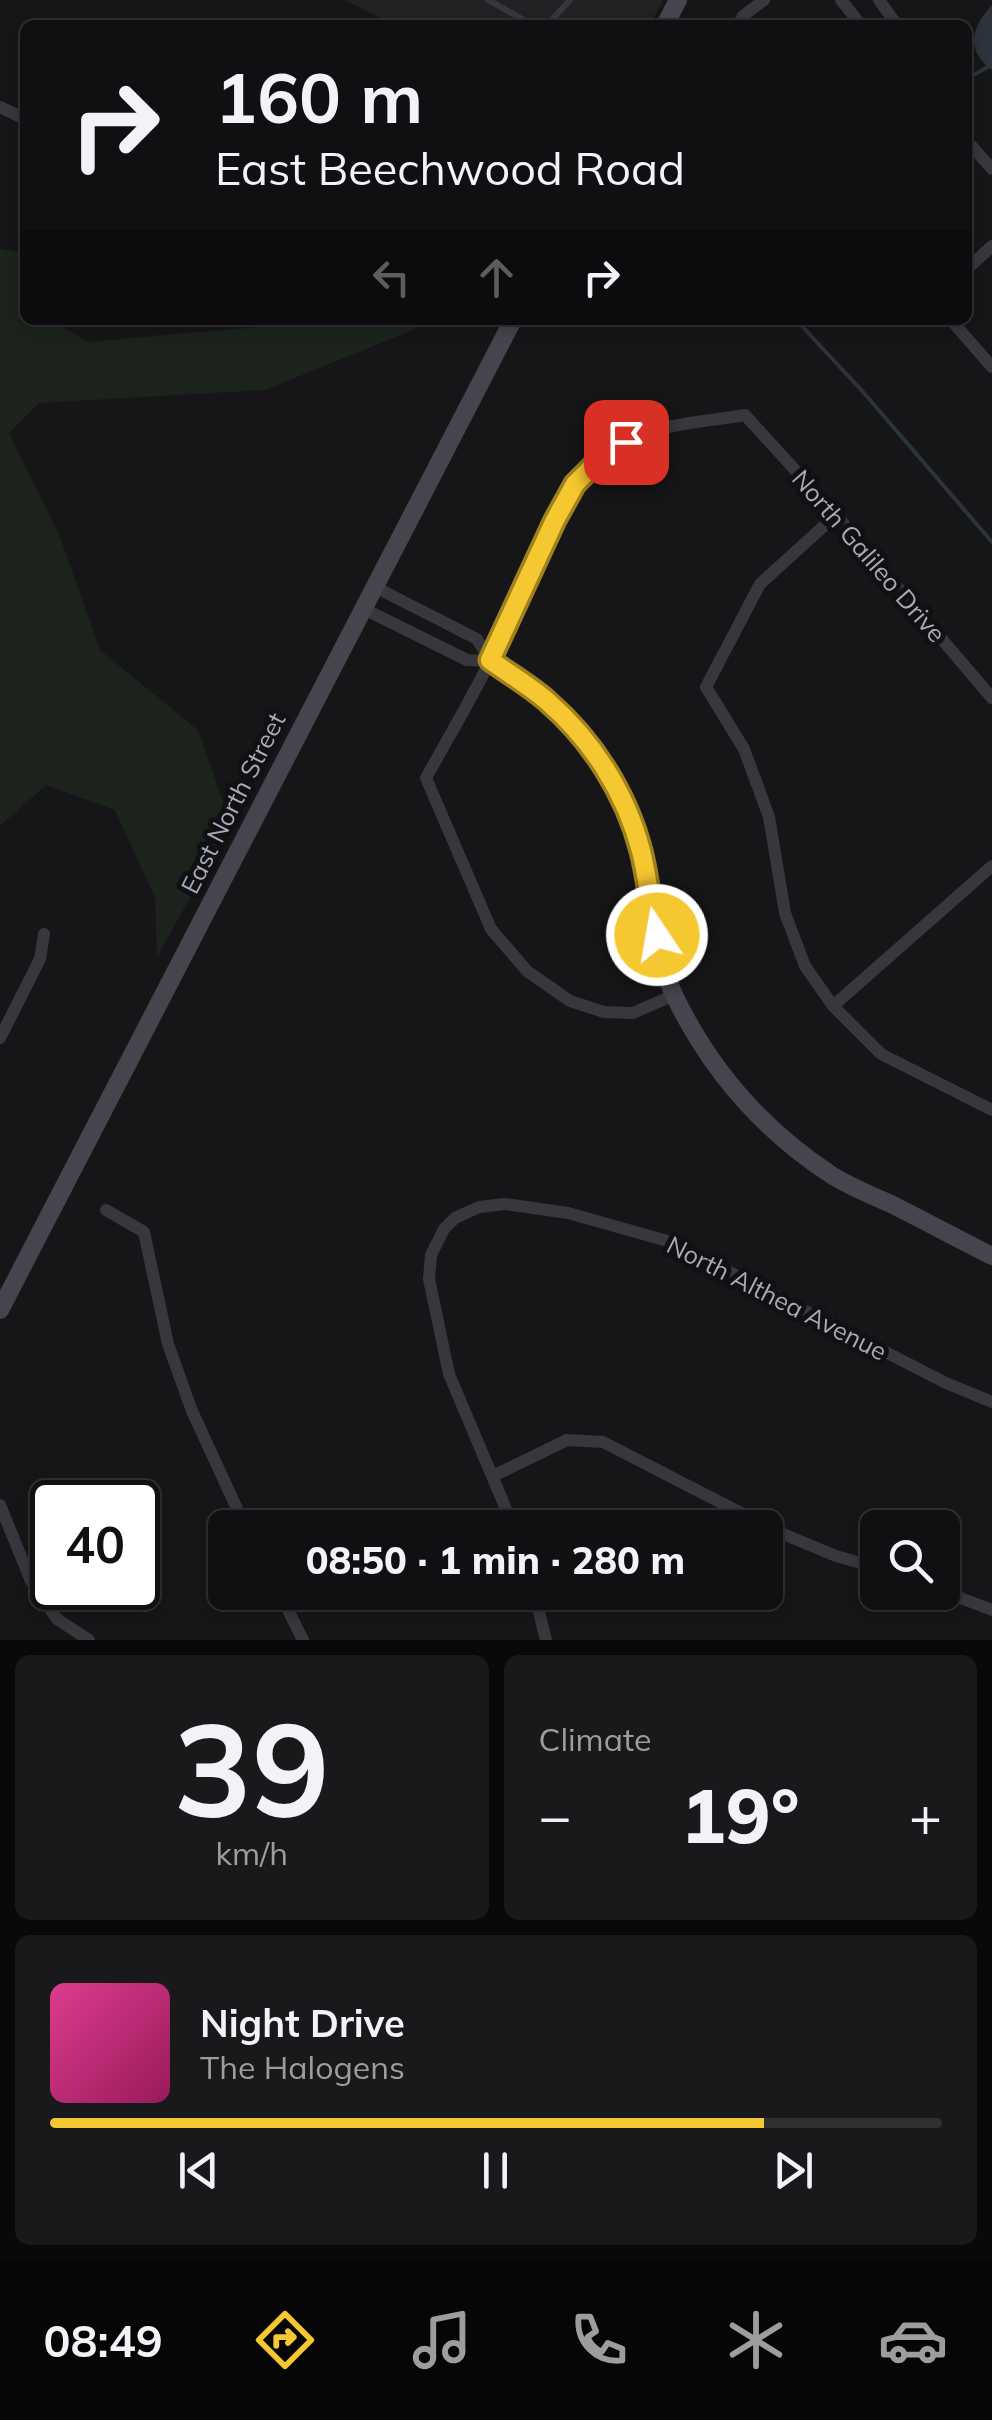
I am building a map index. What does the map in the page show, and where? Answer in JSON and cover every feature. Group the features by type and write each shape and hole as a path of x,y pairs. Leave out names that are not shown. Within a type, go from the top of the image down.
{"street":[{"path":"741,20 764,0"},
{"path":"841,0 857,20"},
{"path":"972,146 992,169"},
{"path":"972,264 992,246"},
{"name":"East North Street","path":"0,1310 510,325"},
{"path":"955,325 992,367"},
{"name":"North Galileo Drive","path":"490,660 575,484 606,453 648,431 745,415 992,698"},
{"path":"836,515 760,584 706,687 744,749 769,816 785,913 805,966 833,1006 881,1054 992,1110"},
{"path":"373,586 478,639 490,660 544,698 575,727 602,764 627,806 642,853 651,911 674,995 702,1045 736,1092 781,1138 832,1175 992,1256"},
{"path":"362,608 467,660 490,660"},
{"path":"490,660 426,778 491,929 527,971 570,1002 604,1012 633,1013 674,995"},
{"path":"833,1006 992,866"},
{"path":"0,1038 40,959 44,934"},
{"name":"North Althea Avenue","path":"494,1476 448,1374 429,1279 431,1254 444,1229 470,1210 499,1203 568,1214 636,1231 696,1253 946,1383 992,1402"},
{"path":"106,1210 144,1232 168,1344 192,1410 238,1510"},
{"path":"507,1510 494,1476 567,1440 603,1442 776,1531 860,1563"},
{"path":"0,1505 31,1581 57,1619 89,1640"},
{"path":"960,1598 992,1610"},
{"path":"288,1610 303,1640"},
{"path":"538,1610 546,1640"}],"lane":[{"path":"488,0 524,20"},
{"path":"505,10 514,0"},
{"path":"552,20 570,0"}],"shaded area":[{"path":"345,0 663,0 653,20 383,20"},
{"path":"992,5 992,70 978,55 974,39 979,22"},
{"path":"0,249 20,252 20,325 60,325 87,342 277,325 426,325 265,390 39,403 9,433 60,537 100,650 198,730 231,824 157,957 155,898 115,810 46,785 0,826"}],"waterway":[{"path":"972,76 988,67"},
{"path":"801,325 992,542"}],"route":[{"path":"626,442 606,453 575,484 490,660 544,698 575,727 602,764 627,806 642,853 657,935"}]}
